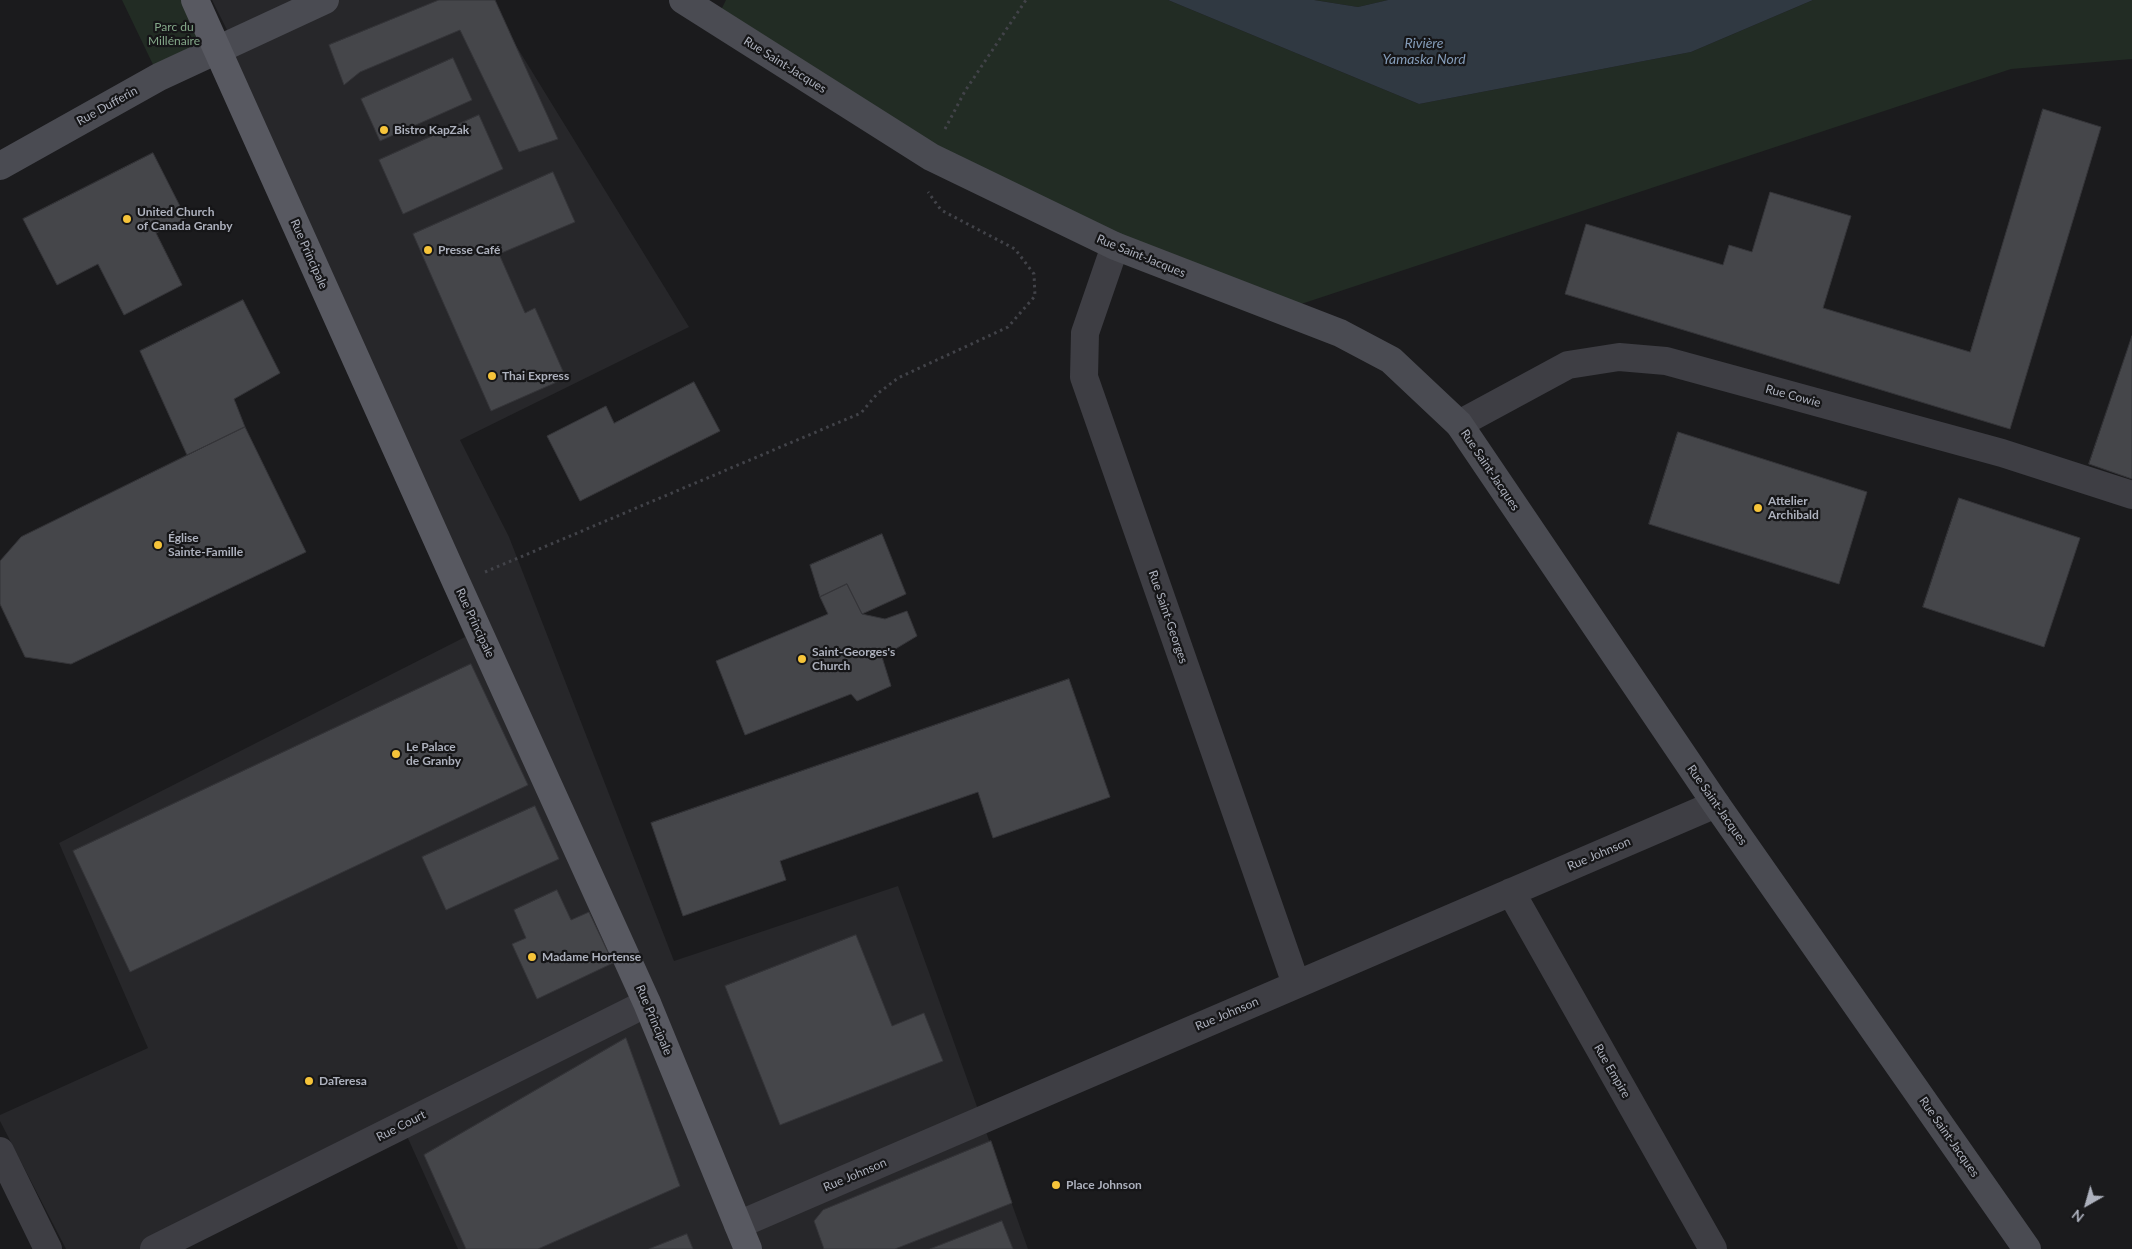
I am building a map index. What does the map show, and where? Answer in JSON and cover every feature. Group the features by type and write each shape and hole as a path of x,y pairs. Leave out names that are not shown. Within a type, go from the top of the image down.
{"main road":[{"name":"Rue Principale","path":"195,0 647,1003 743,1237"},
{"path":"217,50 325,0"},
{"name":"Rue Saint-Jacques","path":"683,0 931,157 1114,246 1340,333 1391,360 1459,424 1716,804 2027,1249"},
{"name":"Rue Dufferin","path":"0,166 159,77 217,50"}],"street":[{"name":"Rue Saint-Georges","path":"1114,246 1085,333 1084,376 1296,984"},
{"name":"Rue Cowie","path":"1459,424 1568,365 1619,357 1666,361 2002,453 2132,495"},
{"name":"Rue Johnson","path":"743,1237 1296,984 1716,804"},
{"name":"Rue Empire","path":"1511,892 1713,1249"},
{"name":"Rue Court","path":"154,1249 647,1003"},
{"path":"0,1152 48,1249"}],"path":[{"path":"457,584 861,413 877,394 898,378 1008,327 1034,296 1034,274 1015,249 941,210 918,178 965,91 1026,0"}],"shaded area":[{"path":"212,0 488,0 689,327 460,440 509,537 674,961 898,886 1028,1249 458,1249 406,1134 181,1249 66,1249 0,1121 0,1115 148,1048 59,843 465,637 296,243 217,50 232,40"}],"green space":[{"name":"Parc du Millénaire","path":"122,0 195,0 217,50 159,77"},
{"path":"726,0 1168,0 1419,104 1691,52 1813,0 2132,0 2132,59 2011,69 1289,308 931,157 719,14"},
{"path":"1314,0 1388,0 1358,7"}],"water":[{"name":"Rivière Yamaska Nord","path":"1168,0 1314,0 1358,7 1388,0 1813,0 1691,52 1419,104"}],"building":[{"path":"439,0 495,0 558,139 519,152 460,30 360,72 344,85 329,45"},
{"path":"453,58 472,100 380,141 361,99"},
{"path":"2043,109 2101,127 2010,429 1565,294 1586,224 1723,265 1729,245 1752,252 1770,192 1851,216 1823,308 1970,352"},
{"path":"479,115 503,169 403,214 379,160"},
{"path":"153,153 186,218 156,233 182,285 124,315 98,264 57,285 23,219"},
{"path":"553,172 575,222 499,254 525,313 535,308 566,378 491,411 413,234"},
{"path":"243,300 280,373 234,399 245,427 187,455 140,351"},
{"path":"2132,336 2132,479 2089,464"},
{"path":"694,382 720,431 580,501 547,436 606,406 614,423"},
{"name":"Église Sainte-Famille","path":"245,427 306,552 71,664 25,657 0,604 0,561 21,537"},
{"name":"Attelier Archibald","path":"1678,432 1867,492 1839,584 1649,524"},
{"path":"1959,498 2080,538 2044,647 1923,607"},
{"path":"882,534 906,594 862,614 847,584 820,597 810,565"},
{"name":"Saint-Georges's Church","path":"847,584 862,614 885,619 907,611 917,636 882,657 891,686 857,701 851,694 745,735 716,661 828,614 820,597"},
{"path":"471,664 528,785 130,972 73,851"},
{"path":"1069,679 1110,797 993,838 978,792 780,861 786,880 683,916 651,823"},
{"path":"535,806 559,859 446,910 422,857"},
{"path":"557,890 571,920 589,912 613,963 537,999 512,944 526,938 514,910"},
{"path":"856,935 892,1026 924,1013 943,1061 780,1125 725,986"},
{"path":"626,1038 680,1186 538,1249 466,1249 424,1155"},
{"path":"991,1141 1012,1203 895,1249 824,1249 814,1221 823,1210"},
{"path":"1002,1221 1013,1249 930,1249"},
{"path":"687,1234 693,1249 649,1249"}],"place":[{"name":"Bistro KapZak","path":"384,130"},
{"name":"United Church of Canada Granby","path":"127,219"},
{"name":"Presse Café","path":"428,250"},
{"name":"Thai Express","path":"492,376"},
{"name":"Attelier Archibald","path":"1758,508"},
{"name":"Église Sainte-Famille","path":"158,545"},
{"name":"Saint-Georges's Church","path":"802,659"},
{"name":"Le Palace de Granby","path":"396,754"},
{"name":"Madame Hortense","path":"532,957"},
{"name":"DaTeresa","path":"309,1081"},
{"name":"Place Johnson","path":"1056,1185"}]}
